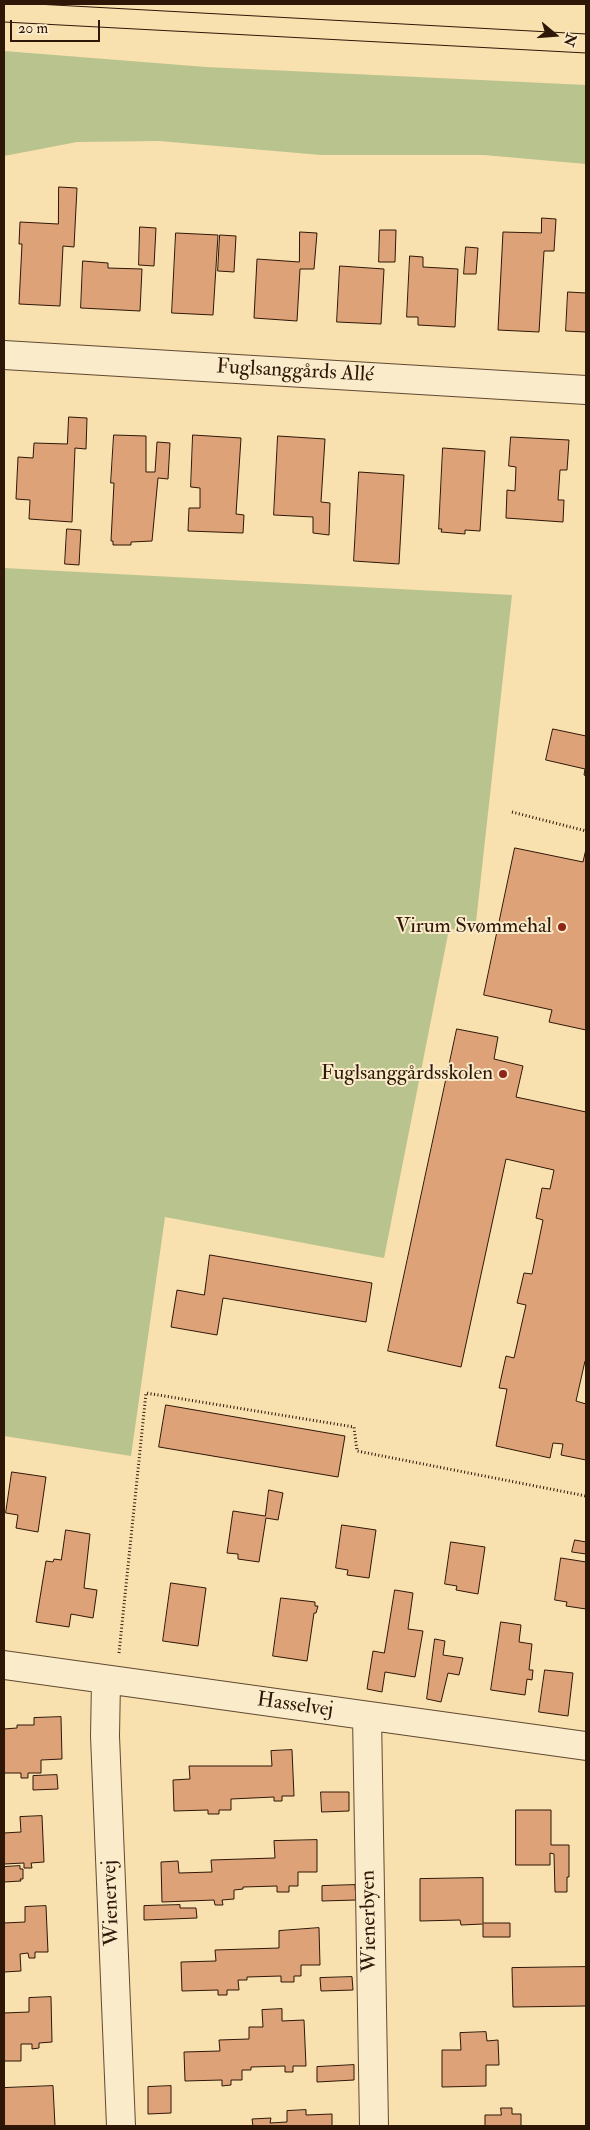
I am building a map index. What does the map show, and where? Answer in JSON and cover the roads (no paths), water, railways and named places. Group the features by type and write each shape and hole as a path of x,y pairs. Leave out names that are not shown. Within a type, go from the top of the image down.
{"street":[{"name":"Fuglsanggårds Allé","path":"4,355 586,390"},
{"name":"Hasselvej","path":"4,1665 586,1746"},
{"name":"Wienervej","path":"111,1681 105,1736 121,2126"},
{"name":"Wienerbyen","path":"367,1716 374,2126"}],"tram line":[{"path":"36,4 586,34"},
{"path":"4,22 586,53"}],"place":[{"name":"Virum Svømmehal","path":"562,927"},
{"name":"Fuglsanggårdsskolen","path":"503,1074"}]}
